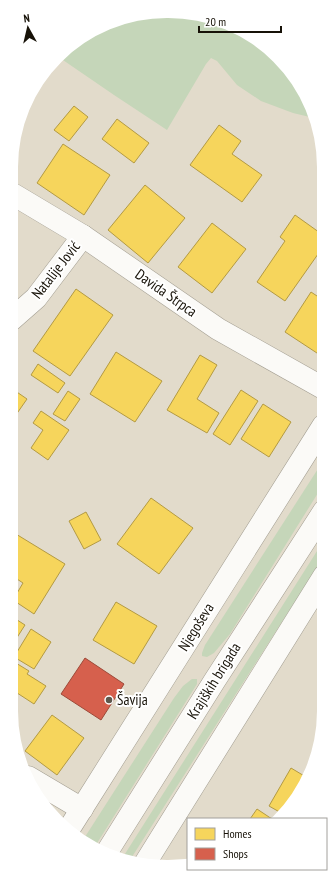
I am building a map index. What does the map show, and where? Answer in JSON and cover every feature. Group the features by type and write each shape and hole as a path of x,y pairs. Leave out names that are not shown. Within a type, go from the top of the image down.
{"street":[{"name":"Davida Štrpca","path":"18,197 83,236 218,329 317,385"},
{"name":"Natalije Jović","path":"18,314 36,298 83,236"},
{"name":"Njegoševa","path":"72,825 237,560 317,436"},
{"name":"Krajiških brigada","path":"109,849 219,673 317,521"},
{"path":"147,859 317,595"},
{"path":"36,782 82,809"}],"green space":[{"path":"148,19 187,19 225,29 259,49 280,69 292,84 302,101 308,117 293,113 261,101 237,85 217,61 211,58 167,130 64,60 84,43 110,29"},
{"path":"317,470 317,495 230,634 214,653 207,657 202,656 205,645"},
{"path":"317,551 317,567 133,856 125,854"},
{"path":"192,679 197,679 197,684 97,843 86,836 174,698 183,686"}],"building: Homes":[{"path":"74,106 88,117 69,141 54,130"},
{"path":"117,119 149,143 134,163 102,139"},
{"path":"219,125 241,141 232,154 262,175 242,202 190,165"},
{"path":"63,144 110,175 84,215 37,183"},
{"path":"145,185 185,218 148,263 108,230"},
{"path":"295,215 317,231 317,256 285,301 257,282 285,241 280,237"},
{"path":"212,223 246,249 212,293 178,267"},
{"path":"76,289 113,315 70,376 33,351"},
{"path":"311,292 317,296 317,353 285,332"},
{"path":"116,352 162,381 135,422 90,394"},
{"path":"200,355 217,365 197,399 219,413 207,433 167,410"},
{"path":"38,364 65,383 58,393 31,375"},
{"path":"241,390 258,401 230,445 213,434"},
{"path":"68,391 80,399 65,421 53,414"},
{"path":"18,393 27,399 18,412"},
{"path":"263,404 291,422 269,457 241,439"},
{"path":"41,411 69,430 48,460 31,448 43,430 33,423"},
{"path":"151,498 193,528 159,574 117,544"},
{"path":"86,512 101,540 84,549 69,521"},
{"path":"18,535 65,564 34,614 18,603 18,592 23,583 18,580"},
{"path":"116,602 157,626 134,664 93,640"},
{"path":"18,620 25,625 18,636"},
{"path":"31,629 51,642 34,669 18,659 18,650"},
{"path":"18,664 29,671 27,674 46,686 34,704 18,694"},
{"path":"52,715 84,738 57,775 25,751"},
{"path":"291,768 303,775 292,794 278,811 269,806"},
{"path":"257,809 270,818 251,818"}],"building: Shops":[{"path":"85,658 124,684 101,720 61,694"}],"place":[{"name":"Šavija","path":"109,700"}]}
